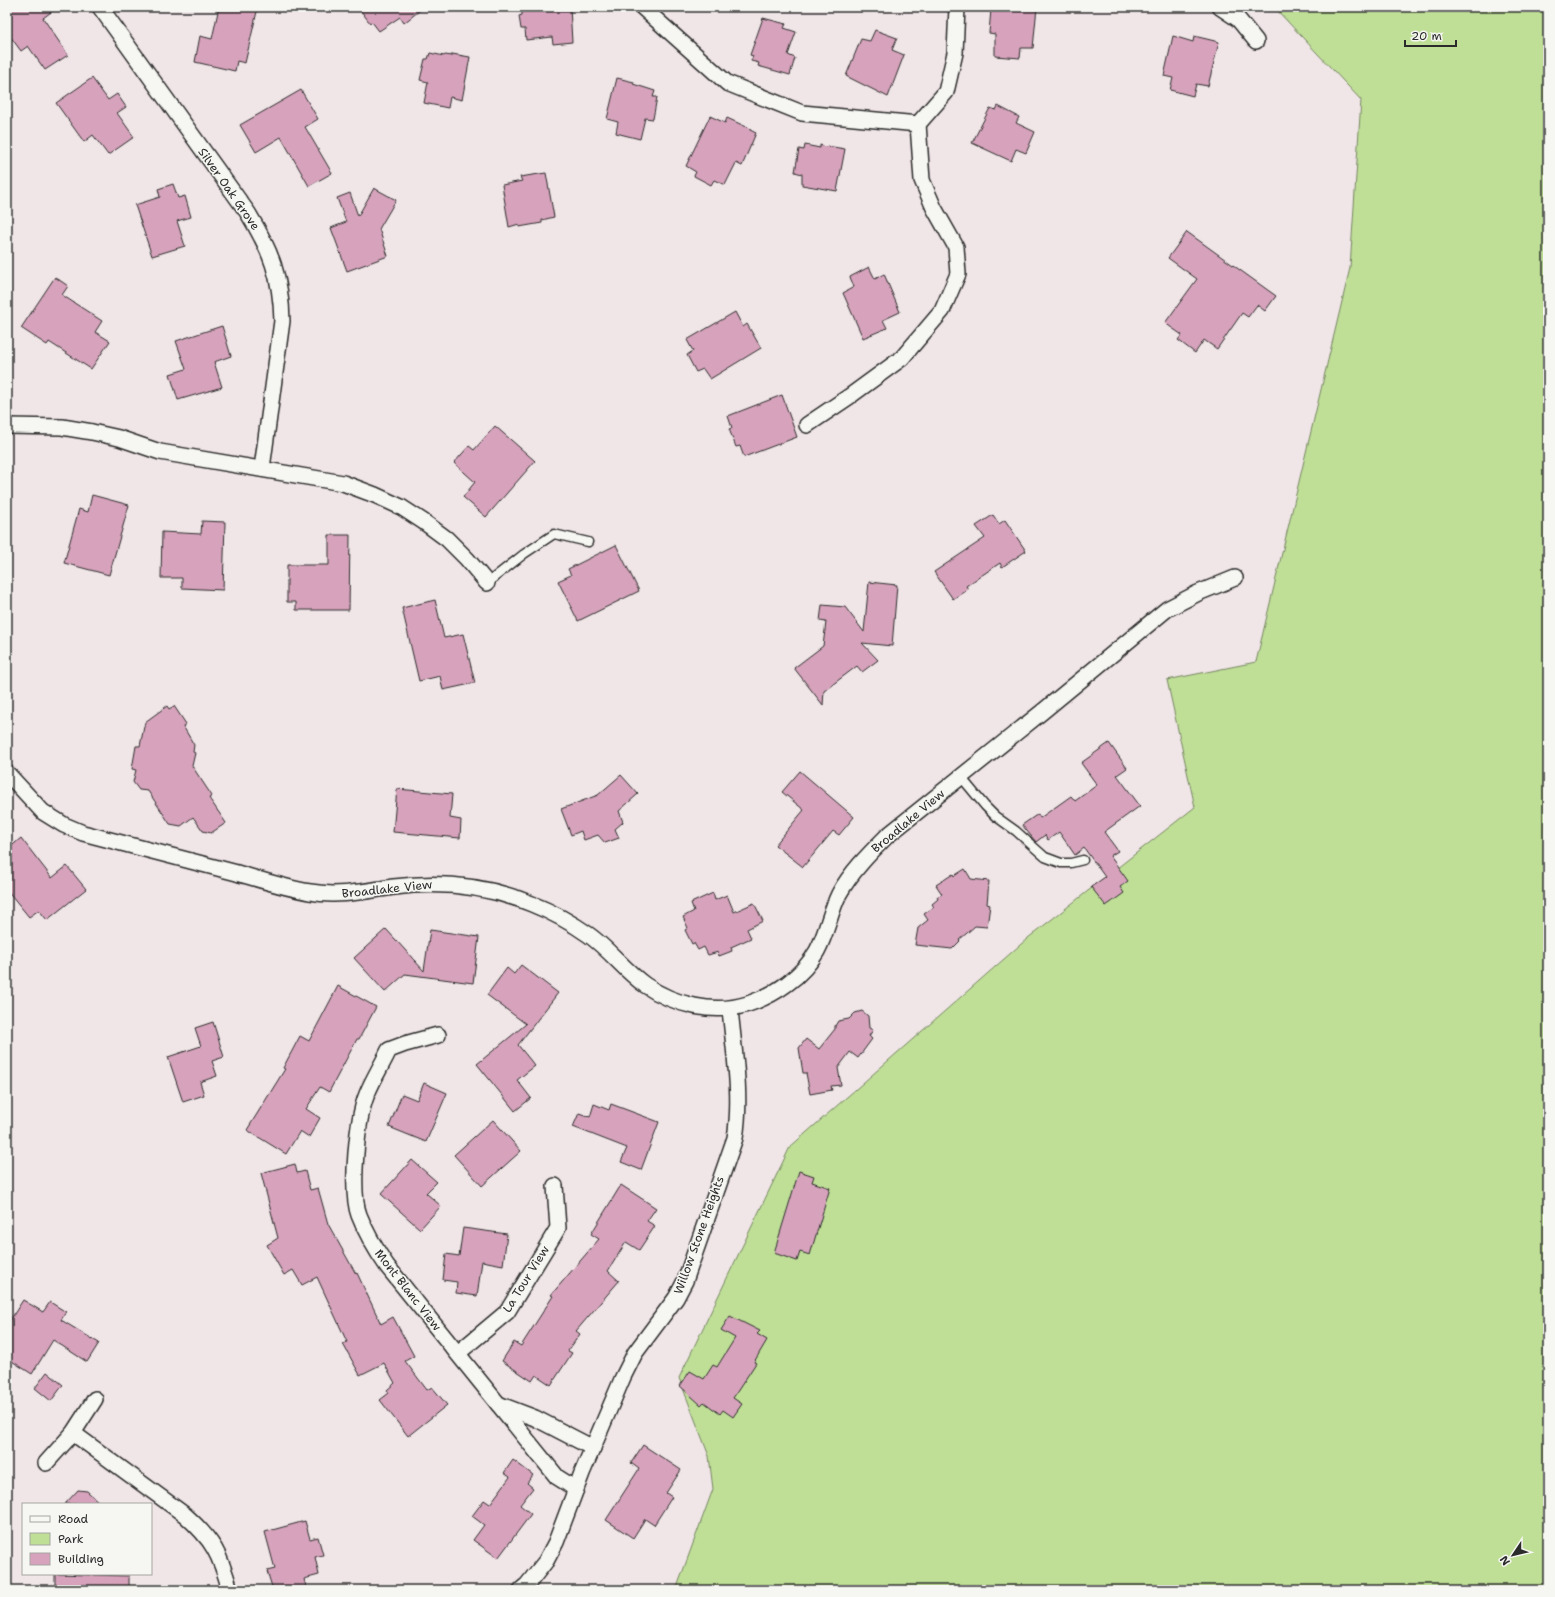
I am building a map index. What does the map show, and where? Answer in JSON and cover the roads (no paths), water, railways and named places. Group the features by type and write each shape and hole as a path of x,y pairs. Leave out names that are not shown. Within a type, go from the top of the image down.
{"street":[{"name":"Silver Oak Grove","path":"100,7 248,213 261,234 271,256 279,280 282,300 282,321 262,468"},
{"path":"642,7 727,83 802,113 918,124"},
{"path":"807,425 902,358 942,311 958,274 956,247 934,208 922,180 918,124 946,92 955,53 957,7"},
{"path":"1220,7 1238,19 1256,40"},
{"path":"7,426 70,428 118,438 160,452 262,468 343,483 401,507 447,539 486,583"},
{"name":"Broadlake View","path":"7,774 43,812 64,825 83,833 310,892 352,894 396,887 432,884 485,889 509,896 553,913 590,936 645,985 666,996 686,1004 708,1008 730,1009 749,1004 770,994 787,984 805,966 817,951 831,912 852,874 869,853 887,836 1167,609 1198,593 1235,578"},
{"name":"Willow Stone Heights","path":"520,1590 527,1584 546,1561 556,1542 593,1448 635,1352 676,1298 685,1281 735,1138 738,1119 738,1099 730,1009"},
{"name":"Mont Blanc View","path":"438,1035 389,1050 366,1095 358,1130 355,1196 358,1214 367,1233 387,1266 557,1477 576,1489"},
{"name":"La Tour View","path":"458,1353 507,1312 558,1228 554,1186"},
{"path":"46,1462 72,1433 95,1399"},
{"path":"497,1404 535,1418 593,1448"},
{"path":"72,1433 185,1514 201,1529 216,1550 224,1569 230,1590"}],"lane":[{"path":"486,583 524,554 554,534 588,542"},
{"path":"961,777 995,816 1016,831 1045,857 1061,863 1071,863 1083,860"}]}
